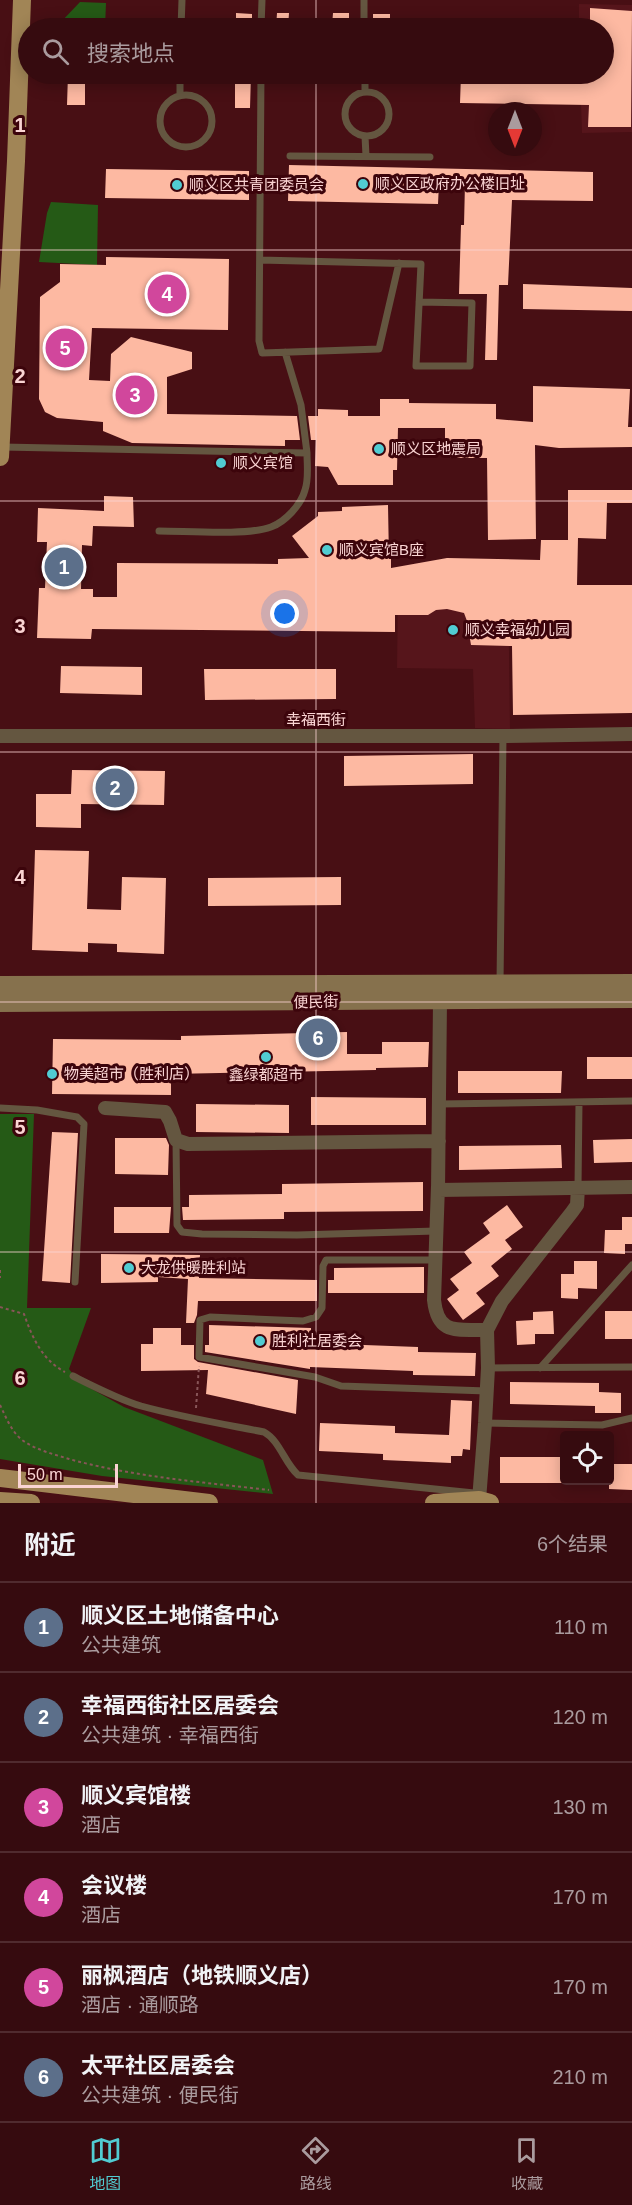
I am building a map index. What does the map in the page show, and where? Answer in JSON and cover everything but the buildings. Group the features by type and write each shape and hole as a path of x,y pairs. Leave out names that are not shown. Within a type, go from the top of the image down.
{"main road":[{"path":"21,18 22,0"},
{"path":"0,457 19,84"},
{"path":"0,1478 209,1503"},
{"path":"434,1503 483,1499"},
{"path":"0,1501 32,1503"}],"street":[{"name":"幸福西街","path":"0,736 632,734"},
{"name":"便民街","path":"0,1003 440,1001 500,992 632,983"},
{"name":"便民街","path":"0,985 500,992 632,999"},
{"path":"440,1001 435,1313 441,1324 453,1329 487,1330"},
{"path":"105,1108 165,1112 176,1140 188,1144 439,1141"},
{"path":"438,1186 438,1190 632,1187"},
{"path":"483,1499 488,1368 487,1330 502,1301 577,1205 578,1187"}],"lane":[{"path":"181,18 182,0"},
{"path":"261,18 262,0"},
{"path":"364,0 364,18"},
{"path":"180,84 180,95"},
{"path":"261,84 259,341 262,353 379,349 399,263"},
{"path":"365,84 365,92"},
{"path":"365,92 379,96 388,107 389,114 384,127 379,132 365,136 358,134 348,124 345,110 352,98 365,92"},
{"path":"180,95 202,99 212,113 212,130 208,137 194,147 176,146 163,134 160,125 163,108 169,101 180,95"},
{"path":"365,136 366,156"},
{"path":"290,156 430,157"},
{"path":"260,260 421,264 419,302 416,366 470,366 472,303 419,302"},
{"path":"159,531 255,531 273,526 293,511 302,499 306,488 307,453 301,405 285,352"},
{"path":"1,447 307,453"},
{"path":"500,992 503,736"},
{"path":"440,1104 632,1101"},
{"path":"578,1187 579,1102"},
{"path":"0,1108 37,1110 77,1118 84,1124 75,1282"},
{"path":"176,1140 177,1224 182,1232 297,1235 436,1230"},
{"path":"435,1260 326,1260 323,1266 322,1308 316,1317 303,1321 210,1317 200,1320 200,1358 315,1377 341,1386 487,1391"},
{"path":"540,1368 632,1265"},
{"path":"488,1368 632,1367"},
{"path":"73,1376 110,1394 140,1405 195,1419 264,1432 272,1436 298,1475 483,1499"},
{"path":"485,1423 602,1425 632,1418"}],"path":[{"path":"0,1270 0,1278"},
{"path":"0,1307 24,1314 33,1340 55,1367 73,1376"},
{"path":"195,1419 200,1358"},
{"path":"0,1405 9,1424 21,1439 45,1452 87,1464 141,1474 269,1490"}],"shaded area":[{"path":"579,4 632,5 632,132 582,133 580,84 614,84 614,18 579,18"},
{"name":"顺义幸福幼儿园","path":"508,574 510,729 475,728 473,669 397,668 398,591"}],"green space":[{"path":"80,2 106,3 105,18 65,18"},
{"path":"51,202 98,205 97,265 39,262"},
{"path":"0,1114 34,1114 27,1308 91,1308 69,1369 79,1382 124,1407 263,1460 273,1494 102,1476 0,1459"}],"place":[{"name":"顺义区政府办公楼旧址","path":"363,184"},
{"name":"顺义区共青团委员会","path":"177,185"},
{"name":"会议楼","path":"167,294"},
{"name":"丽枫酒店（地铁顺义店）","path":"65,348"},
{"name":"顺义宾馆楼","path":"135,395"},
{"name":"顺义区地震局","path":"379,449"},
{"name":"顺义宾馆","path":"221,463"},
{"name":"顺义宾馆B座","path":"327,550"},
{"name":"顺义区土地储备中心","path":"64,567"},
{"name":"顺义幸福幼儿园","path":"453,630"},
{"name":"幸福西街社区居委会","path":"115,788"},
{"name":"太平社区居委会","path":"318,1038"},
{"name":"鑫绿都超市","path":"266,1057"},
{"name":"物美超市（胜利店）","path":"52,1074"},
{"name":"大龙供暖胜利站","path":"129,1268"},
{"name":"胜利社居委会","path":"260,1341"}]}
